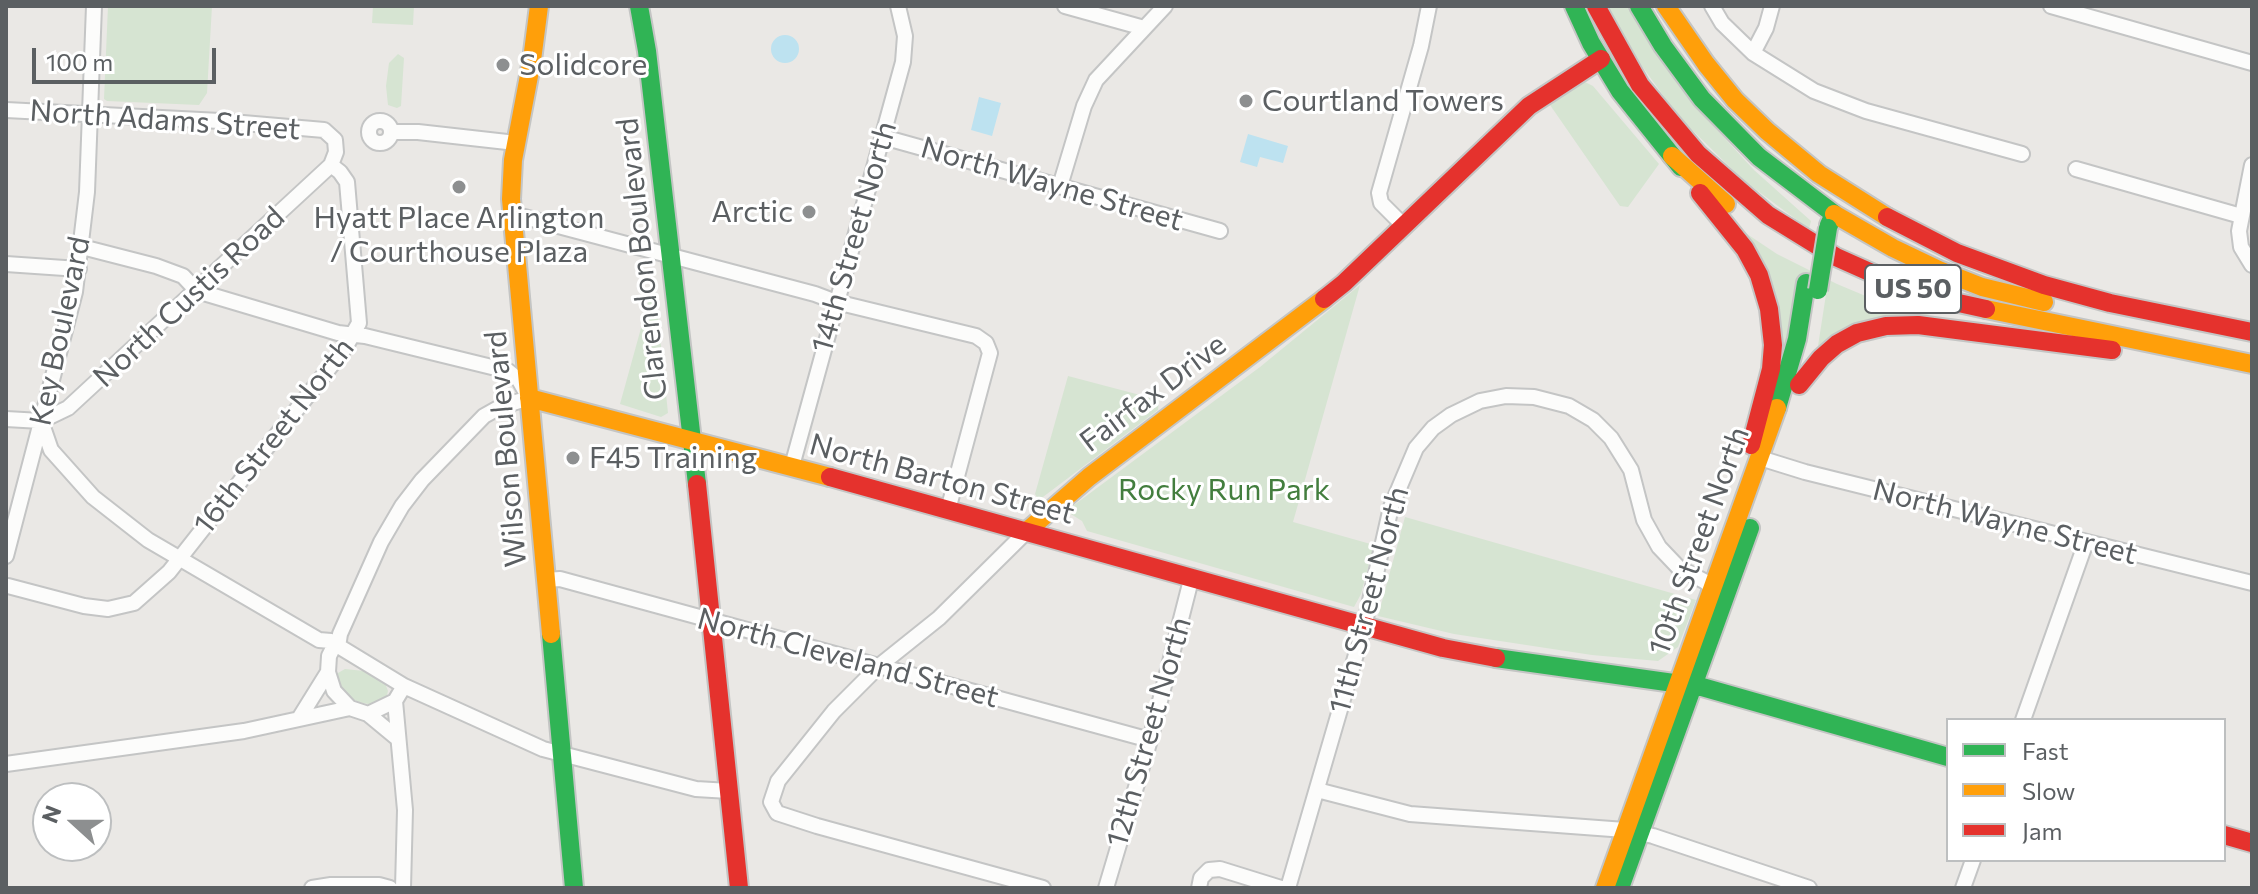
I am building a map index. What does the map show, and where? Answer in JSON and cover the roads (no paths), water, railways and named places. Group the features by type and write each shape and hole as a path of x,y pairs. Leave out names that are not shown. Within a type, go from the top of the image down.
{"main road":[{"name":"Wilson Boulevard","path":"539,6 512,174 513,214 574,888"},
{"name":"Clarendon Boulevard","path":"639,6 692,440 739,888"},
{"path":"1574,6 1601,59 1638,115 1745,249 1763,285 1771,322 1772,357 1717,586"},
{"name":"US 50","path":"1596,6 1628,66 1668,121 1715,171 1787,228 1853,265 1892,282 1954,302 2252,364"},
{"path":"1639,6 1676,66 1717,115 1827,218 1982,287 2094,312 2178,316"},
{"name":"US 50","path":"1666,6 1706,64 1751,116 1801,160 1856,199 1926,238 2001,270 2088,297 2252,332"},
{"name":"Fairfax Drive","path":"1027,531 1089,477 1344,283 1529,106 1601,59"},
{"path":"1672,156 1745,220 1806,258 1897,298 1954,302"},
{"name":"10th Street North","path":"1766,460 1827,218"},
{"name":"10th Street North","path":"1605,888 1632,832 1717,586 1799,385 1812,334 1812,286"},
{"path":"1799,385 1837,344 1866,330 1894,325 1918,325 2150,356 2207,355"},
{"name":"North Barton Street","path":"529,398 792,466 1477,656 1685,684 1946,756"},
{"name":"10th Street North","path":"1620,888 1632,832"},
{"path":"2226,836 2252,843"}],"street":[{"name":"Key Boulevard","path":"6,556 79,269 87,192 94,6"},
{"name":"14th Street North","path":"792,466 905,49 898,6"},
{"path":"1065,6 1144,28"},
{"path":"1060,186 1084,106 1096,80 1165,6"},
{"path":"1404,226 1381,203 1379,193 1421,46 1429,6"},
{"path":"1712,6 1722,23 1753,53 1814,91 1866,111 2022,154"},
{"path":"1753,53 1766,28 1772,6"},
{"path":"2051,6 2252,63"},
{"name":"North Adams Street","path":"6,110 220,121 324,130"},
{"name":"16th Street North","path":"179,560 354,334 359,323 347,182 331,165 336,152 335,140 324,130"},
{"path":"391,132 516,143"},
{"name":"North Wayne Street","path":"883,137 1220,231"},
{"name":"North Custis Road","path":"41,421 68,408 331,165"},
{"path":"2252,165 2239,231 2241,247 2252,265"},
{"path":"2076,169 2241,216"},
{"path":"513,214 669,254 836,302 976,336 986,343 990,353 948,510"},
{"path":"82,247 156,266 183,276 197,291 338,333 354,334 508,371 519,380 529,398 500,407 484,416 422,480 402,506 381,542 340,634 328,672 300,717"},
{"path":"6,264 79,269"},
{"name":"11th Street North","path":"1288,888 1364,627 1391,507 1416,448 1433,428 1451,415 1480,401 1506,396 1534,397 1569,406 1604,429 1631,470 1644,520 1667,558 1692,576 1717,586"},
{"path":"6,419 41,421 51,450 93,497 125,524 179,560 319,640 331,641 334,649 404,686 543,749 696,789 729,791"},
{"name":"North Wayne Street","path":"1766,460 2252,583"},
{"name":"Fairfax Drive","path":"1027,531 939,618 879,666 834,711 778,781 771,802 777,813 817,826 1043,888"},
{"path":"2024,718 2086,542"},
{"path":"7,585 84,606 108,609 134,603 160,583 179,560"},
{"name":"12th Street North","path":"1106,888 1150,740 1192,576"},
{"name":"North Cleveland Street","path":"546,580 560,579 1150,740"},
{"path":"328,672 334,691 350,708 368,714 397,738"},
{"path":"368,714 395,701 404,686"},
{"path":"395,701 405,810 403,888"},
{"path":"6,764 244,731 350,708"},
{"path":"1317,790 1410,814 1632,832 1809,888"},
{"path":"1963,888 1972,862"},
{"path":"1199,888 1201,878 1209,870 1230,871 1281,888"},
{"path":"312,888 379,885 390,888"}],"water":[{"path":"785,35 795,39 799,49 795,59 785,63 775,59 771,49 775,39"},
{"path":"979,97 1001,103 992,136 971,130"},
{"path":"1248,134 1288,146 1283,163 1260,157 1257,167 1240,162"}],"place":[{"name":"Solidcore","path":"503,65"},
{"name":"Courtland Towers","path":"1246,101"},
{"name":"Hyatt Place Arlington / Courthouse Plaza","path":"459,187"},
{"name":"Arctic","path":"809,212"},
{"name":"F45 Training","path":"573,458"}],"park label":[{"name":"Rocky Run Park","path":"1224,490"}]}
